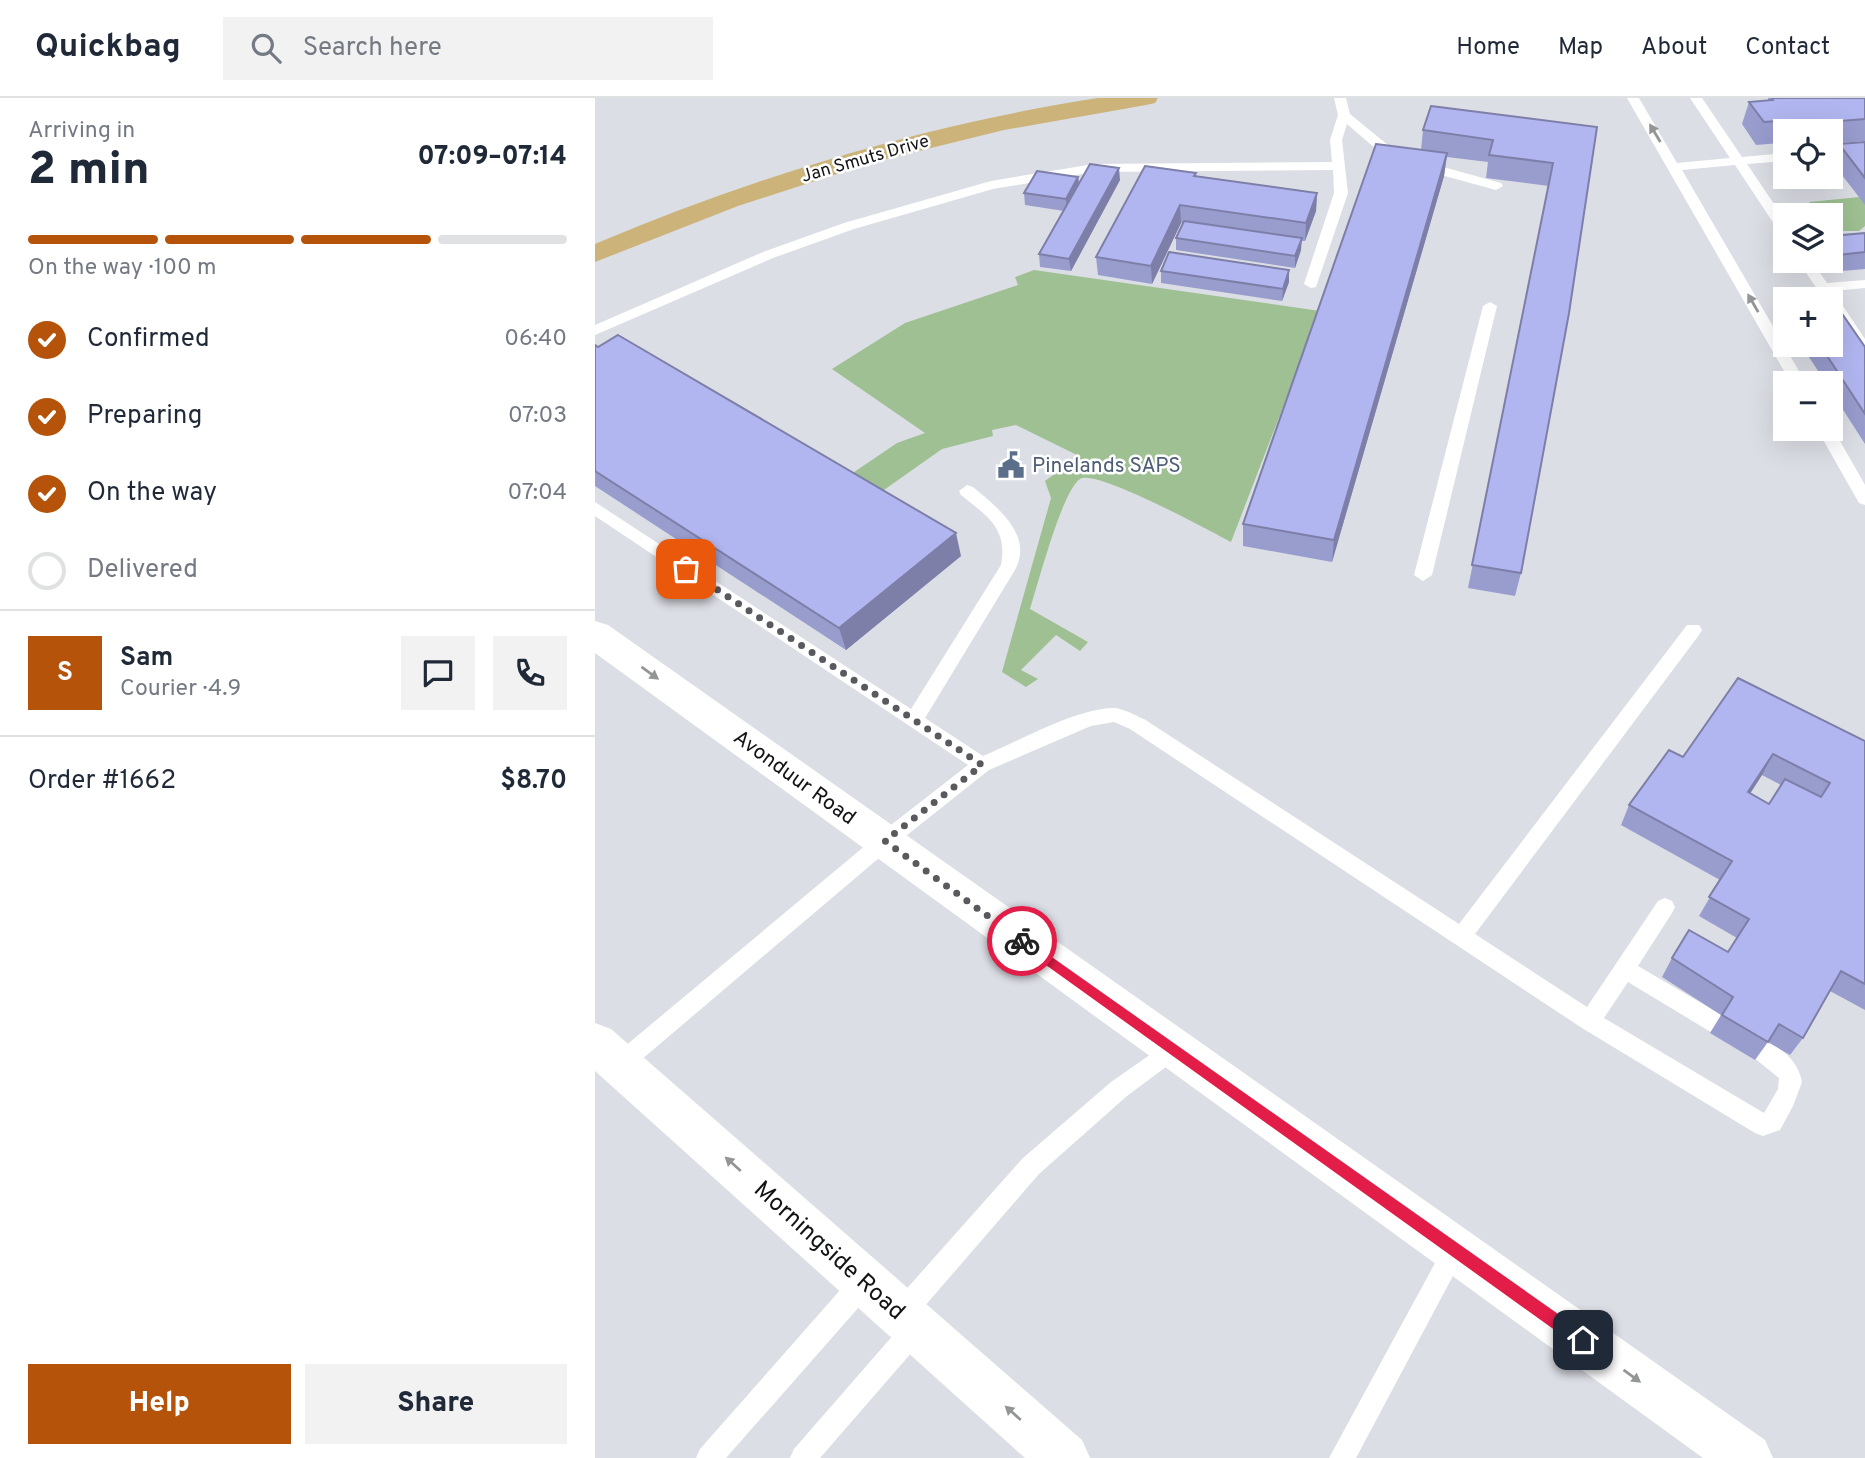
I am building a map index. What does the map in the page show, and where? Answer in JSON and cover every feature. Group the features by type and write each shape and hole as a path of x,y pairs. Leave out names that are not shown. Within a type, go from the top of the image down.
{"main road":[{"name":"Jan Smuts Drive","path":"595,254 740,196 859,158 983,127 1146,98"}],"street":[{"name":"Avonduur Road","path":"595,634 1455,1249 1735,1454"},
{"name":"Morningside Road","path":"608,1054 1064,1458"}],"lane":[{"path":"1311,284 1341,193 1336,140 1344,115 1340,98"},
{"path":"1633,98 1792,371"},
{"path":"1696,98 1773,212"},
{"path":"1344,115 1395,158 1496,186"},
{"path":"1843,152 1865,150"},
{"path":"1675,167 1773,158"},
{"path":"595,330 768,256 849,226 991,186 1094,168 1339,166"},
{"path":"1834,287 1865,284"},
{"path":"1423,575 1490,306"},
{"path":"1843,318 1865,350"},
{"path":"1833,441 1859,478 1865,499"},
{"path":"914,720 1013,556 1008,529 967,491"},
{"path":"595,508 982,765"},
{"path":"1462,936 1693,630"},
{"path":"608,1054 982,765 1088,719 1115,715 1137,724 1590,1021 1763,1125 1772,1122 1791,1086 1790,1072 1781,1062 1761,1050"},
{"path":"1590,1021 1665,906"},
{"path":"1625,969 1717,1024"},
{"path":"803,1458 1031,1166 1119,1088 1174,1048"},
{"path":"1342,1458 1455,1249"},
{"path":"715,1455 865,1282"}],"green space":[{"path":"1860,197 1865,204 1865,226 1859,231 1843,231 1843,203 1809,202"},
{"path":"1034,270 1320,311 1231,542 1153,502 1107,483 1090,478 1080,479 1073,487 1058,519 1030,609 1088,642 1080,651 1056,635 1021,670 1038,679 1026,687 1002,672 1051,498 1045,481 1079,456 1016,425 992,430 993,436 942,449 874,497 838,483 897,443 925,433 832,369 905,323 1018,285 1015,277"}],"building":[{"path":"1772,98 1865,98 1865,119 1773,119 1773,121 1764,122 1749,102 1773,100"},
{"path":"1431,106 1597,127 1569,313 1521,573 1472,565 1553,163 1489,155 1493,140 1423,130"},
{"path":"1865,142 1865,178 1843,149 1843,144"},
{"path":"1376,144 1447,153 1334,540 1243,524"},
{"path":"1090,164 1119,168 1069,259 1039,254"},
{"path":"1145,166 1196,173 1194,176 1317,193 1306,223 1180,205 1151,266 1096,257"},
{"path":"1037,171 1078,177 1066,199 1024,193"},
{"path":"1184,221 1302,238 1295,256 1176,238"},
{"path":"1865,233 1865,252 1843,254 1843,235"},
{"path":"1169,252 1289,270 1283,289 1161,271"},
{"path":"1843,315 1865,347 1865,414 1843,380 1843,371 1837,371 1828,357 1843,357"},
{"path":"618,335 956,533 839,628 595,471 595,345 598,347"},
{"path":"1738,678 1865,741 1865,984 1841,971 1803,1038 1779,1024 1768,1042 1722,1015 1733,997 1672,958 1689,930 1728,952 1749,919 1709,897 1732,861 1629,805 1669,750 1683,757","holes":["1773,754 1830,783 1821,797 1785,779 1769,804 1748,792"]}],"way so far":[{"path":"686,569 982,765 885,841 1022,941"}],"place":[{"name":"Pinelands SAPS","path":"1011,465"}],"route":[{"path":"1022,941 1583,1340"}]}
